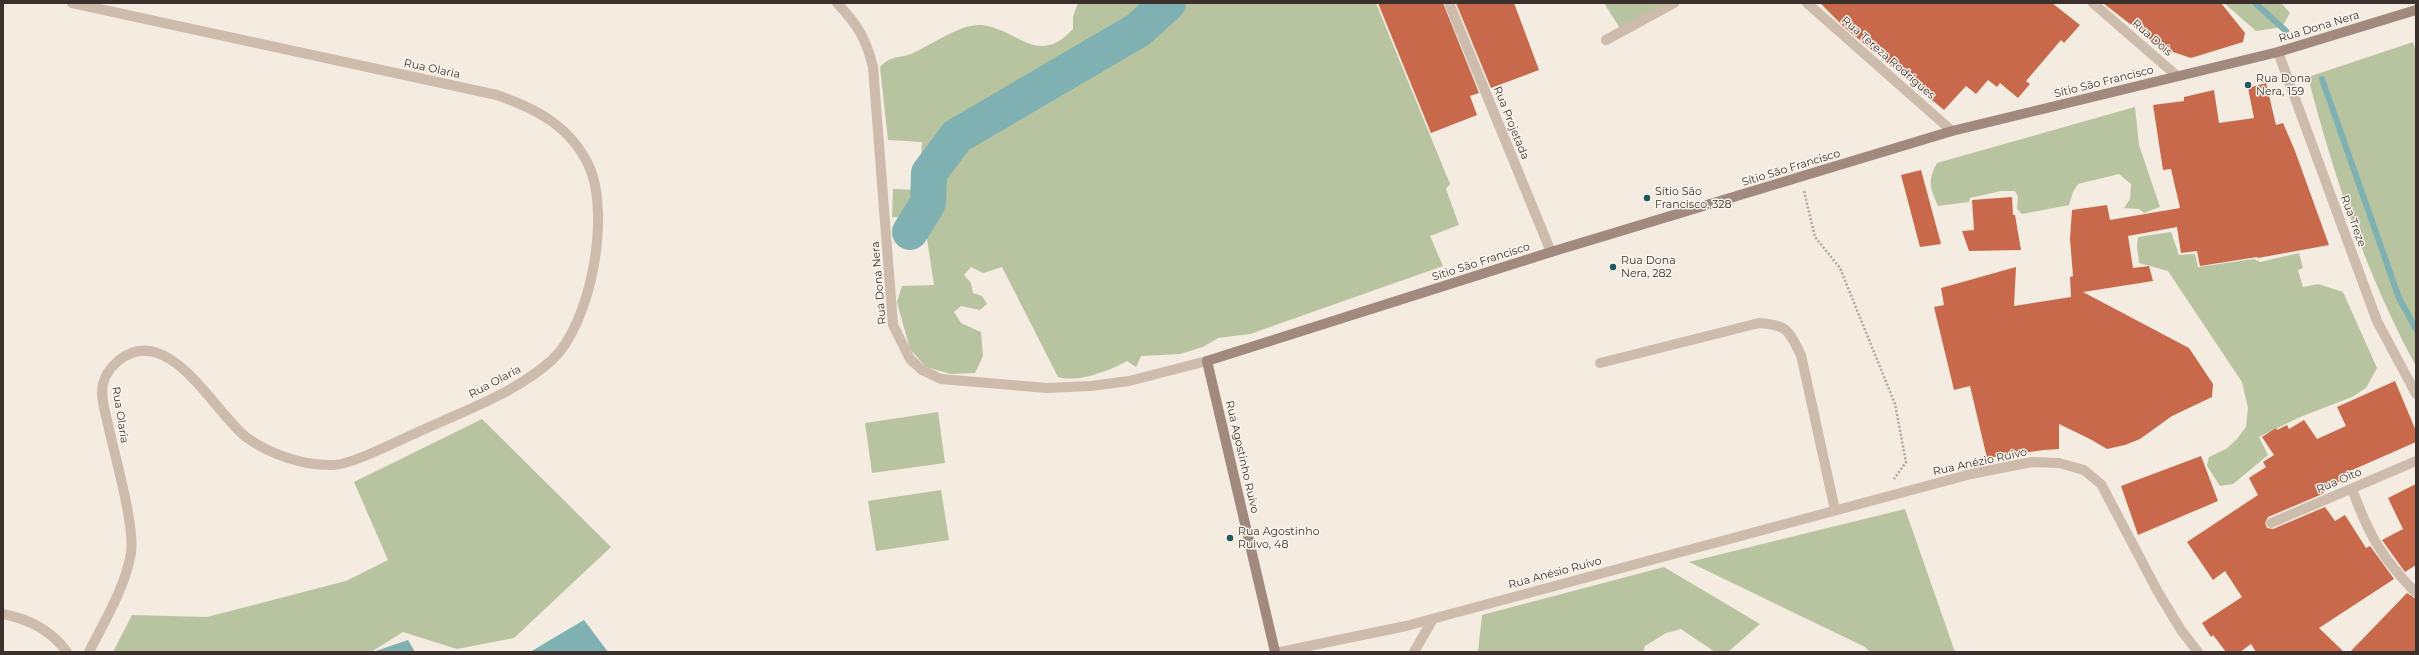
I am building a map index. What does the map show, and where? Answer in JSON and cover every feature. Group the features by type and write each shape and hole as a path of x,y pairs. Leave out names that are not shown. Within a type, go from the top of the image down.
{"street":[{"name":"Rua Olaria","path":"72,3 497,95 529,106 554,120 572,140 589,166 598,196 597,240 592,279 576,324 555,358 525,382 362,457 335,465 311,464 266,449 245,436 192,378 173,361 155,352 137,350 120,360 109,370 102,385 104,406 128,517 131,550 124,582 89,652"},
{"name":"Rua Dona Nera","path":"837,3 855,22 867,45 873,67 893,325 910,359 922,370 941,378 1047,388 1091,386 1129,381 1207,362"},
{"name":"Rua Projetada","path":"1449,3 1551,252"},
{"path":"1606,40 1674,3"},
{"name":"Rua Tereza Rodrigues","path":"1807,3 1952,131"},
{"name":"Rua Dois","path":"2093,3 2177,76"},
{"name":"Rua Dona Nera","path":"2227,64 2278,52 2416,10"},
{"name":"Rua Treze","path":"2278,52 2377,321 2416,394"},
{"name":"Sítio São Francisco","path":"1207,362 1551,252 1952,131 2227,64"},
{"path":"1600,363 1758,323 1779,325 1790,334 1801,355 1835,510"},
{"name":"Rua Agostinho Ruivo","path":"1207,362 1275,652"},
{"name":"Rua Oito","path":"2272,523 2416,461"},
{"name":"Rua Anézio Ruivo","path":"1835,510 1971,474 2032,462 2059,463 2084,470 2101,484 2158,592 2181,630 2198,652"},
{"path":"2352,489 2368,531 2392,568 2416,593"},
{"name":"Rua Anésio Ruivo","path":"1280,652 1433,619 1835,510"},
{"path":"3,614 23,618 39,627 58,640 67,652"},
{"path":"1414,652 1433,619"}],"path":[{"path":"1801,177 1815,237 1840,268 1895,404 1906,462 1894,480 1896,494"}],"green space":[{"path":"1078,3 1376,3 1450,184 1446,189 1459,225 1430,236 1443,266 1250,334 1218,338 1203,347 1180,354 1141,356 1136,367 1127,361 1103,372 1075,378 1058,377 1002,267 983,273 971,267 964,275 971,283 973,293 982,296 987,304 980,310 961,306 954,312 961,323 981,332 983,356 975,373 951,374 926,367 910,349 897,302 902,286 934,285 924,219 892,217 893,189 919,190 922,142 888,140 880,67 889,60 908,55 954,32 972,26 981,25 994,28 1006,32 1027,43 1038,46 1048,45 1060,40 1073,29 1073,16"},
{"path":"1604,3 1665,3 1621,30"},
{"path":"2224,3 2281,3 2290,13 2282,27 2256,31"},
{"path":"2413,42 2416,52 2416,366 2382,297 2353,225 2329,152 2308,77"},
{"path":"2135,107 2139,145 2160,207 2144,213 2139,209 2124,208 2130,199 2131,184 2119,174 2078,184 2073,192 2069,205 2022,214 2017,209 2018,197 2015,191 2001,191 1970,198 1969,202 1938,206 1931,184 1932,175 1937,163"},
{"path":"2171,232 2179,255 2195,254 2198,267 2254,259 2260,262 2299,253 2303,268 2298,270 2303,287 2318,284 2343,292 2377,368 2366,388 2352,397 2300,417 2259,437 2268,455 2233,484 2220,486 2207,466 2209,457 2226,449 2237,439 2246,427 2248,408 2242,382 2168,271 2139,263 2137,246 2138,237"},
{"path":"938,412 945,463 872,473 865,423"},
{"path":"482,419 611,547 514,638 457,649 403,632 371,652 113,652 132,615 207,617 346,581 388,560 354,482"},
{"path":"941,490 949,540 876,551 868,501"},
{"path":"1905,509 1955,652 1870,652 1865,647 1689,562"},
{"path":"1664,567 1760,624 1728,652 1715,652 1681,629 1666,633 1645,646 1643,652 1478,652 1482,615"}],"water":[{"path":"584,620 608,652 530,652"},
{"path":"408,640 415,652 373,652"}],"building":[{"path":"1378,3 1443,3 1479,93 1470,96 1477,115 1431,133"},
{"path":"1456,3 1514,3 1539,70 1491,88"},
{"path":"1820,3 2052,3 2080,25 2064,43 2061,40 2026,81 2030,84 2018,98 2000,83 1997,87 1988,80 1976,94 1966,86 1944,110 1844,27"},
{"path":"2103,3 2221,3 2245,33 2243,42 2191,58 2161,48"},
{"path":"2266,83 2276,125 2283,123 2295,151 2329,245 2258,258 2200,266 2197,251 2181,253 2177,227 2128,236 2133,268 2149,266 2153,281 2083,292 2189,348 2213,384 2212,397 2172,416 2140,439 2125,445 2107,449 2059,424 2059,449 1987,458 1970,386 1954,390 1934,307 1944,305 1941,288 2016,267 2014,306 2071,297 2070,277 2073,276 2070,239 2072,210 2107,205 2110,220 2180,208 2171,169 2163,170 2153,105 2184,101 2184,97 2214,90 2219,123 2254,118 2248,88"},
{"path":"1921,170 1941,244 1920,247 1901,175"},
{"path":"2012,197 2013,215 2015,215 2021,250 1969,251 1962,231 1974,230 1972,200"},
{"path":"2395,381 2416,431 2416,442 2341,475 2343,479 2320,495 2268,517 2265,523 2267,528 2273,529 2325,507 2335,521 2345,515 2366,548 2370,546 2394,579 2319,628 2344,652 2256,652 2251,644 2240,652 2226,652 2213,635 2211,637 2202,623 2242,597 2225,571 2213,580 2187,542 2258,495 2249,478 2266,467 2263,462 2274,455 2262,437 2276,428 2277,430 2287,425 2289,429 2304,420 2317,439 2346,426 2337,407"},
{"path":"2201,456 2218,501 2138,535 2121,486"},
{"path":"2416,484 2416,565 2405,572 2382,540 2403,529 2388,498"},
{"path":"2407,593 2416,599 2416,652 2350,652"}],"waterway":[{"path":"910,232 928,203 929,173 957,136 1138,30 1168,3"},
{"path":"2255,3 2286,31"},
{"path":"2322,79 2399,298 2416,329"}],"place":[{"name":"Rua Dona Nera, 159","path":"2248,85"},
{"name":"Sítio São Francisco, 328","path":"1647,198"},
{"name":"Rua Dona Nera, 282","path":"1613,267"},
{"name":"Rua Agostinho Ruivo, 48","path":"1230,538"}]}
